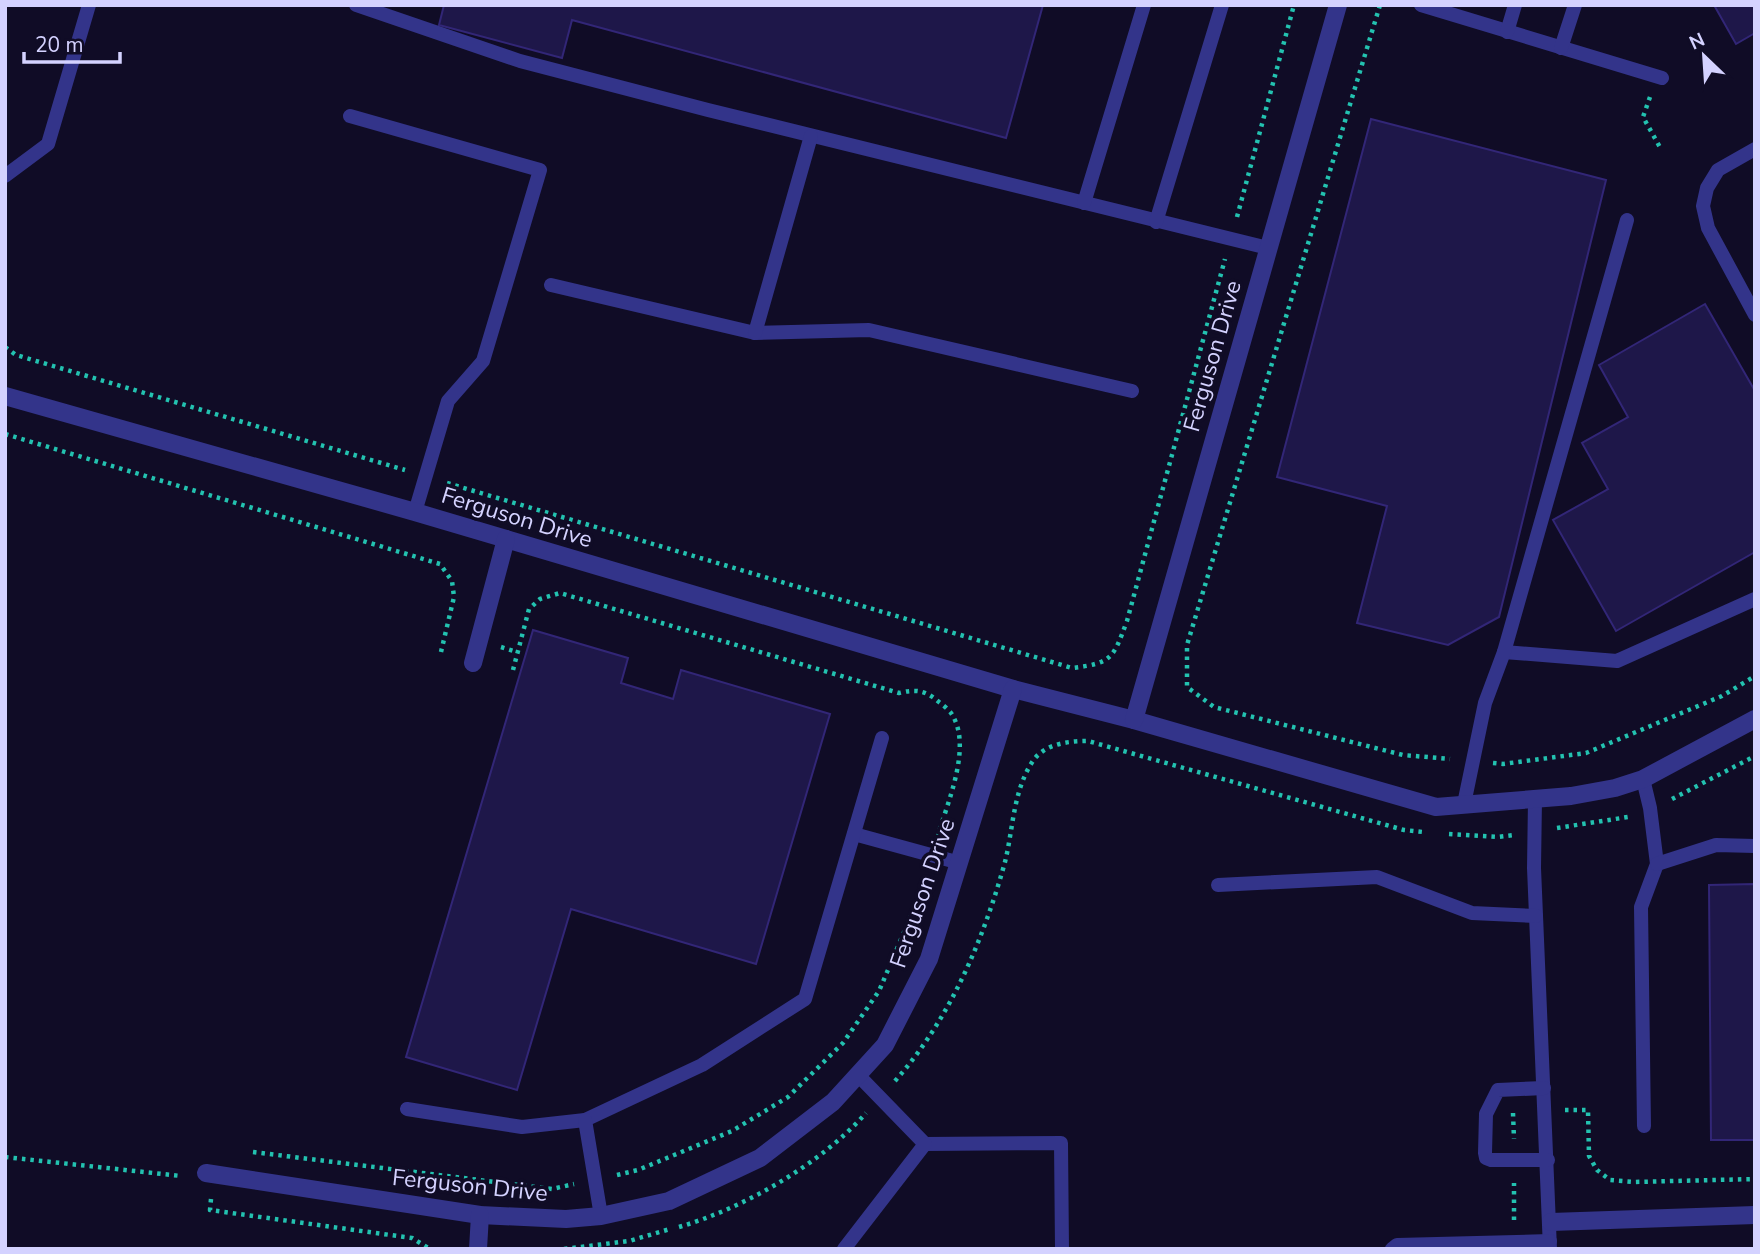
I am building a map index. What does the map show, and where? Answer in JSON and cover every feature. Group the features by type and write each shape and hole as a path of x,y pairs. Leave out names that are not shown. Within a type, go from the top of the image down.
{"street":[{"name":"Ferguson Drive","path":"1134,720 1338,5"},
{"name":"Ferguson Drive","path":"5,396 415,512 1013,690 1134,720 1436,807 1571,796 1615,788 1643,779 1755,719"},
{"path":"473,663 506,539"},
{"name":"Ferguson Drive","path":"206,1173 480,1215 566,1219 601,1216 669,1201 760,1158 833,1102 885,1045 929,960 1013,690"},
{"path":"478,1249 480,1215"},
{"path":"1551,1222 1755,1215"}],"lane":[{"path":"5,176 48,144 89,5"},
{"path":"356,5 520,61 811,136 1268,248"},
{"path":"1084,203 1144,5"},
{"path":"1156,222 1222,5"},
{"path":"1421,5 1449,9 1507,32 1659,77"},
{"path":"1507,32 1516,5"},
{"path":"1561,48 1575,5"},
{"path":"350,116 540,170 483,361 448,401 415,512"},
{"path":"755,333 811,136"},
{"path":"1755,149 1718,170 1707,188 1703,206 1707,228 1755,315"},
{"path":"1464,804 1485,703 1504,652 1627,220"},
{"path":"551,285 755,333 869,330 1132,391"},
{"path":"1504,652 1617,661 1755,599"},
{"path":"407,1109 522,1126 585,1120 702,1065 805,999 882,738"},
{"path":"1643,779 1650,808 1657,864 1641,907 1644,1126"},
{"path":"1392,1249 1397,1245 1514,1242 1550,1245 1534,868 1535,799"},
{"path":"854,835 960,863"},
{"path":"1657,864 1716,845 1755,846"},
{"path":"1218,885 1377,877 1472,913 1536,916"},
{"path":"858,1075 925,1144 1061,1143 1062,1249"},
{"path":"1544,1088 1498,1090 1486,1114 1486,1158 1548,1160"},
{"path":"585,1120 601,1216"},
{"path":"844,1249 925,1144"}],"path":[{"path":"5,347 16,355 1072,668 1095,665 1114,654 1127,621 1294,5"},
{"path":"1380,5 1187,645 1187,687 1214,708 1403,755 1503,764 1586,753 1722,696 1755,676"},
{"path":"1659,77 1643,117 1661,149"},
{"path":"5,434 440,564 452,582 454,597 441,652"},
{"path":"247,1151 552,1189 638,1170 733,1131 788,1097 843,1043 879,991 922,892 957,768 961,736 951,712 933,697 916,690 899,693 560,593 540,599 529,609 513,670"},
{"path":"564,1249 629,1241 698,1222 770,1190 850,1131 907,1068 948,1008 982,935 1005,861 1021,786 1032,761 1050,747 1065,741 1088,741 1404,830 1431,832"},
{"path":"1444,833 1498,837 1629,817 1679,796 1755,756"},
{"path":"1514,1242 1513,1111 1588,1110 1589,1156 1597,1170 1610,1180 1755,1179"},
{"path":"5,1157 191,1177 206,1173"},
{"path":"210,1210 412,1238 430,1249"}],"building":[{"path":"444,5 1043,5 1006,138 572,20 562,58 439,25"},
{"path":"1714,5 1755,5 1755,33 1736,44"},
{"path":"1371,119 1606,180 1499,617 1448,645 1357,623 1387,506 1277,477"},
{"path":"1705,304 1755,391 1755,552 1616,631 1553,520 1608,489 1582,443 1628,417 1599,365"},
{"path":"533,630 628,658 621,683 673,699 681,670 830,714 756,964 571,909 517,1090 406,1057"},
{"path":"1755,884 1755,1140 1711,1140 1709,885"}]}
